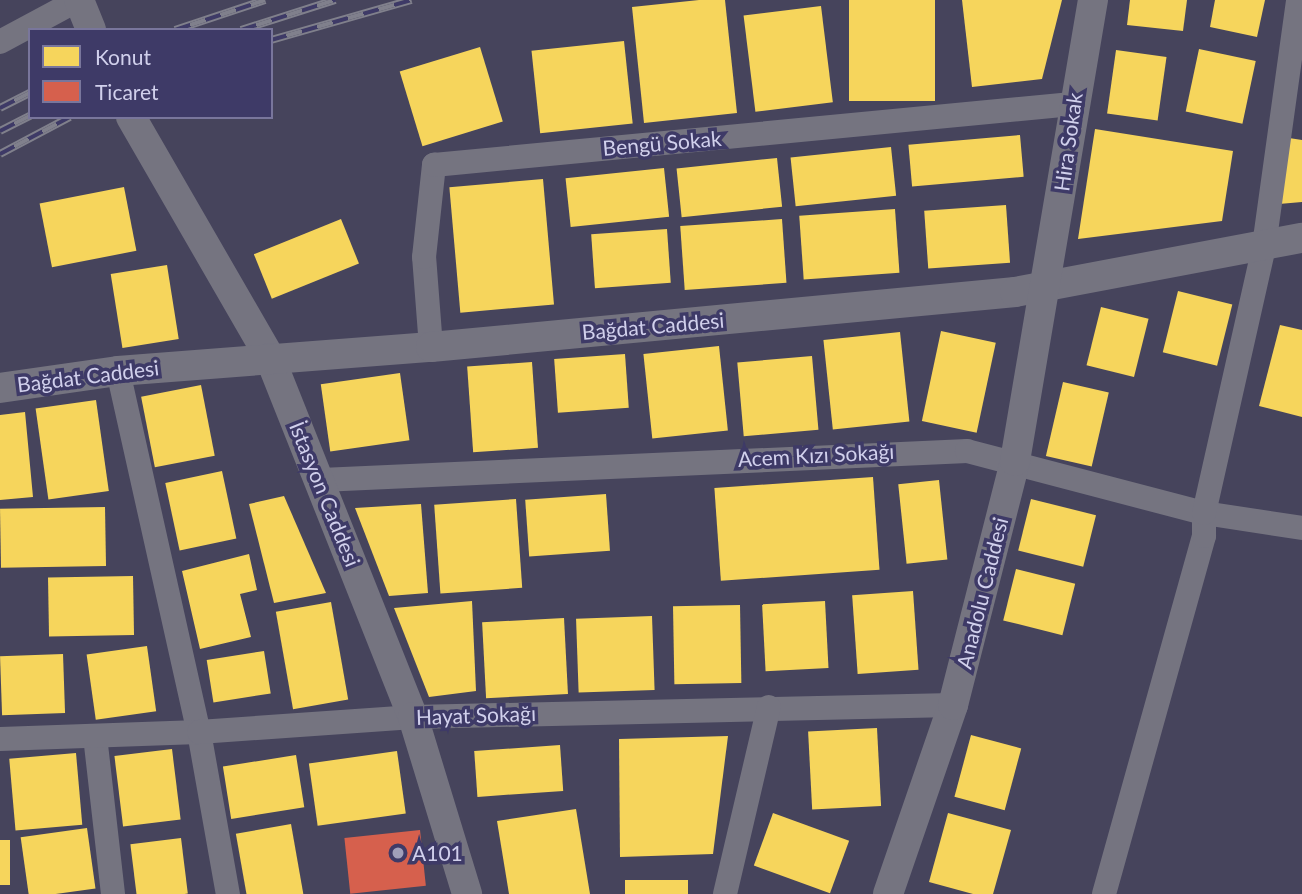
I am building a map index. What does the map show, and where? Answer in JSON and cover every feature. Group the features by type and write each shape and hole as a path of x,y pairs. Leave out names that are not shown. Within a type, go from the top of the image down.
{"street":[{"name":"Hira Sokak","path":"1048,285 1072,104 1093,0"},
{"path":"1104,894 1204,536 1204,513 1264,246 1298,0"},
{"path":"41,28 84,13"},
{"path":"0,42 28,32"},
{"name":"Bengü Sokak","path":"431,347 424,257 434,165 1072,104"},
{"name":"İstasyon Caddesi","path":"133,121 270,358 321,480 413,717 467,894"},
{"name":"Bağdat Caddesi","path":"0,387 118,371 431,347 1015,292 1302,238"},
{"name":"Anadolu Caddesi","path":"888,894 953,705 1016,461 1048,285"},
{"path":"118,371 200,732 228,894"},
{"name":"Acem Kızı Sokağı","path":"321,480 911,451 967,451 1016,461 1204,513 1302,528"},
{"name":"Hayat Sokağı","path":"0,739 200,732 413,717 953,705"},
{"path":"725,894 769,707"},
{"path":"96,736 113,894"}],"building: Konut":[{"path":"725,0 737,113 644,123 632,7"},
{"path":"849,0 935,0 935,101 849,101"},
{"path":"962,0 1062,0 1042,79 972,87"},
{"path":"1130,0 1187,0 1183,31 1127,25"},
{"path":"1215,0 1265,0 1257,37 1210,27"},
{"path":"821,6 833,102 755,112 744,16"},
{"path":"624,41 633,124 540,133 532,51"},
{"path":"480,47 503,122 422,146 400,72"},
{"path":"1199,49 1256,61 1242,124 1186,112"},
{"path":"1116,50 1167,57 1158,120 1107,113"},
{"path":"1095,129 1233,151 1222,221 1078,239"},
{"path":"1020,135 1024,177 912,187 908,145"},
{"path":"1289,138 1302,140 1302,202 1279,204"},
{"path":"891,147 896,196 796,206 791,158"},
{"path":"777,158 782,207 682,217 677,169"},
{"path":"664,168 669,217 571,227 566,178"},
{"path":"543,179 554,305 460,313 449,187"},
{"path":"124,187 136,251 52,267 40,203"},
{"path":"1006,205 1010,263 928,269 924,211"},
{"path":"895,209 899,273 804,280 799,216"},
{"path":"341,219 359,264 272,299 254,254"},
{"path":"782,219 786,283 685,290 680,226"},
{"path":"667,229 671,283 595,288 591,234"},
{"path":"167,265 179,339 122,348 111,274"},
{"path":"1178,291 1232,305 1217,366 1163,352"},
{"path":"1101,307 1149,319 1134,377 1086,365"},
{"path":"1280,325 1302,330 1302,417 1259,406"},
{"path":"941,331 996,343 977,433 922,421"},
{"path":"900,332 909,422 833,430 823,340"},
{"path":"719,346 728,431 652,438 643,354"},
{"path":"625,354 629,408 558,413 554,359"},
{"path":"812,356 818,430 744,436 737,363"},
{"path":"532,362 538,448 473,452 467,367"},
{"path":"400,373 409,440 330,451 321,384"},
{"path":"1063,382 1109,393 1092,467 1046,456"},
{"path":"201,385 215,456 155,467 141,397"},
{"path":"96,400 109,491 48,500 36,408"},
{"path":"25,412 33,497 0,500 0,415"},
{"path":"222,471 236,538 180,551 165,483"},
{"path":"873,477 879,570 721,581 714,488"},
{"path":"939,480 947,560 907,564 898,484"},
{"path":"606,494 610,551 529,557 525,500"},
{"path":"284,496 326,593 274,603 249,504"},
{"path":"516,499 522,588 440,594 434,505"},
{"path":"1031,499 1096,515 1083,567 1018,550"},
{"path":"421,504 428,593 389,596 355,508"},
{"path":"105,507 106,566 1,568 0,509"},
{"path":"249,554 257,590 240,594 251,637 200,649 182,571"},
{"path":"1016,569 1075,584 1062,635 1003,620"},
{"path":"133,576 134,635 49,636 48,577"},
{"path":"913,591 919,670 858,674 852,595"},
{"path":"472,601 476,691 429,697 394,608"},
{"path":"825,601 829,668 766,671 762,604"},
{"path":"331,602 348,699 293,709 276,612"},
{"path":"740,605 741,683 674,684 673,606"},
{"path":"652,616 655,690 579,693 576,619"},
{"path":"564,618 568,694 486,698 482,622"},
{"path":"147,646 156,711 96,720 87,654"},
{"path":"264,651 271,693 213,703 207,660"},
{"path":"63,654 65,713 2,715 0,656"},
{"path":"877,728 881,806 812,810 808,732"},
{"path":"971,735 1021,748 1005,810 954,797"},
{"path":"728,736 713,854 620,857 619,739"},
{"path":"560,745 563,791 477,797 474,751"},
{"path":"172,749 181,819 123,827 114,756"},
{"path":"397,751 406,813 318,826 309,763"},
{"path":"76,753 82,825 16,831 9,759"},
{"path":"296,755 304,807 231,819 223,767"},
{"path":"576,809 590,894 509,894 497,821"},
{"path":"773,813 849,841 830,893 754,866"},
{"path":"948,813 1011,830 993,894 973,894 929,882"},
{"path":"291,824 303,894 246,894 236,834"},
{"path":"87,828 95,888 56,894 29,894 21,837"},
{"path":"181,838 188,894 136,894 130,844"},
{"path":"0,840 10,840 10,885 0,885"},
{"path":"625,880 688,880 688,894 625,894"}],"building: Ticaret":[{"path":"420,830 426,886 350,894 344,838"}],"railway":[{"path":"181,28 265,0"},
{"path":"247,28 335,0"},
{"path":"273,39 411,0"},
{"path":"0,108 28,94"},
{"path":"0,131 28,117"},
{"path":"0,154 66,119"}],"place":[{"name":"A101","path":"398,853"}]}
